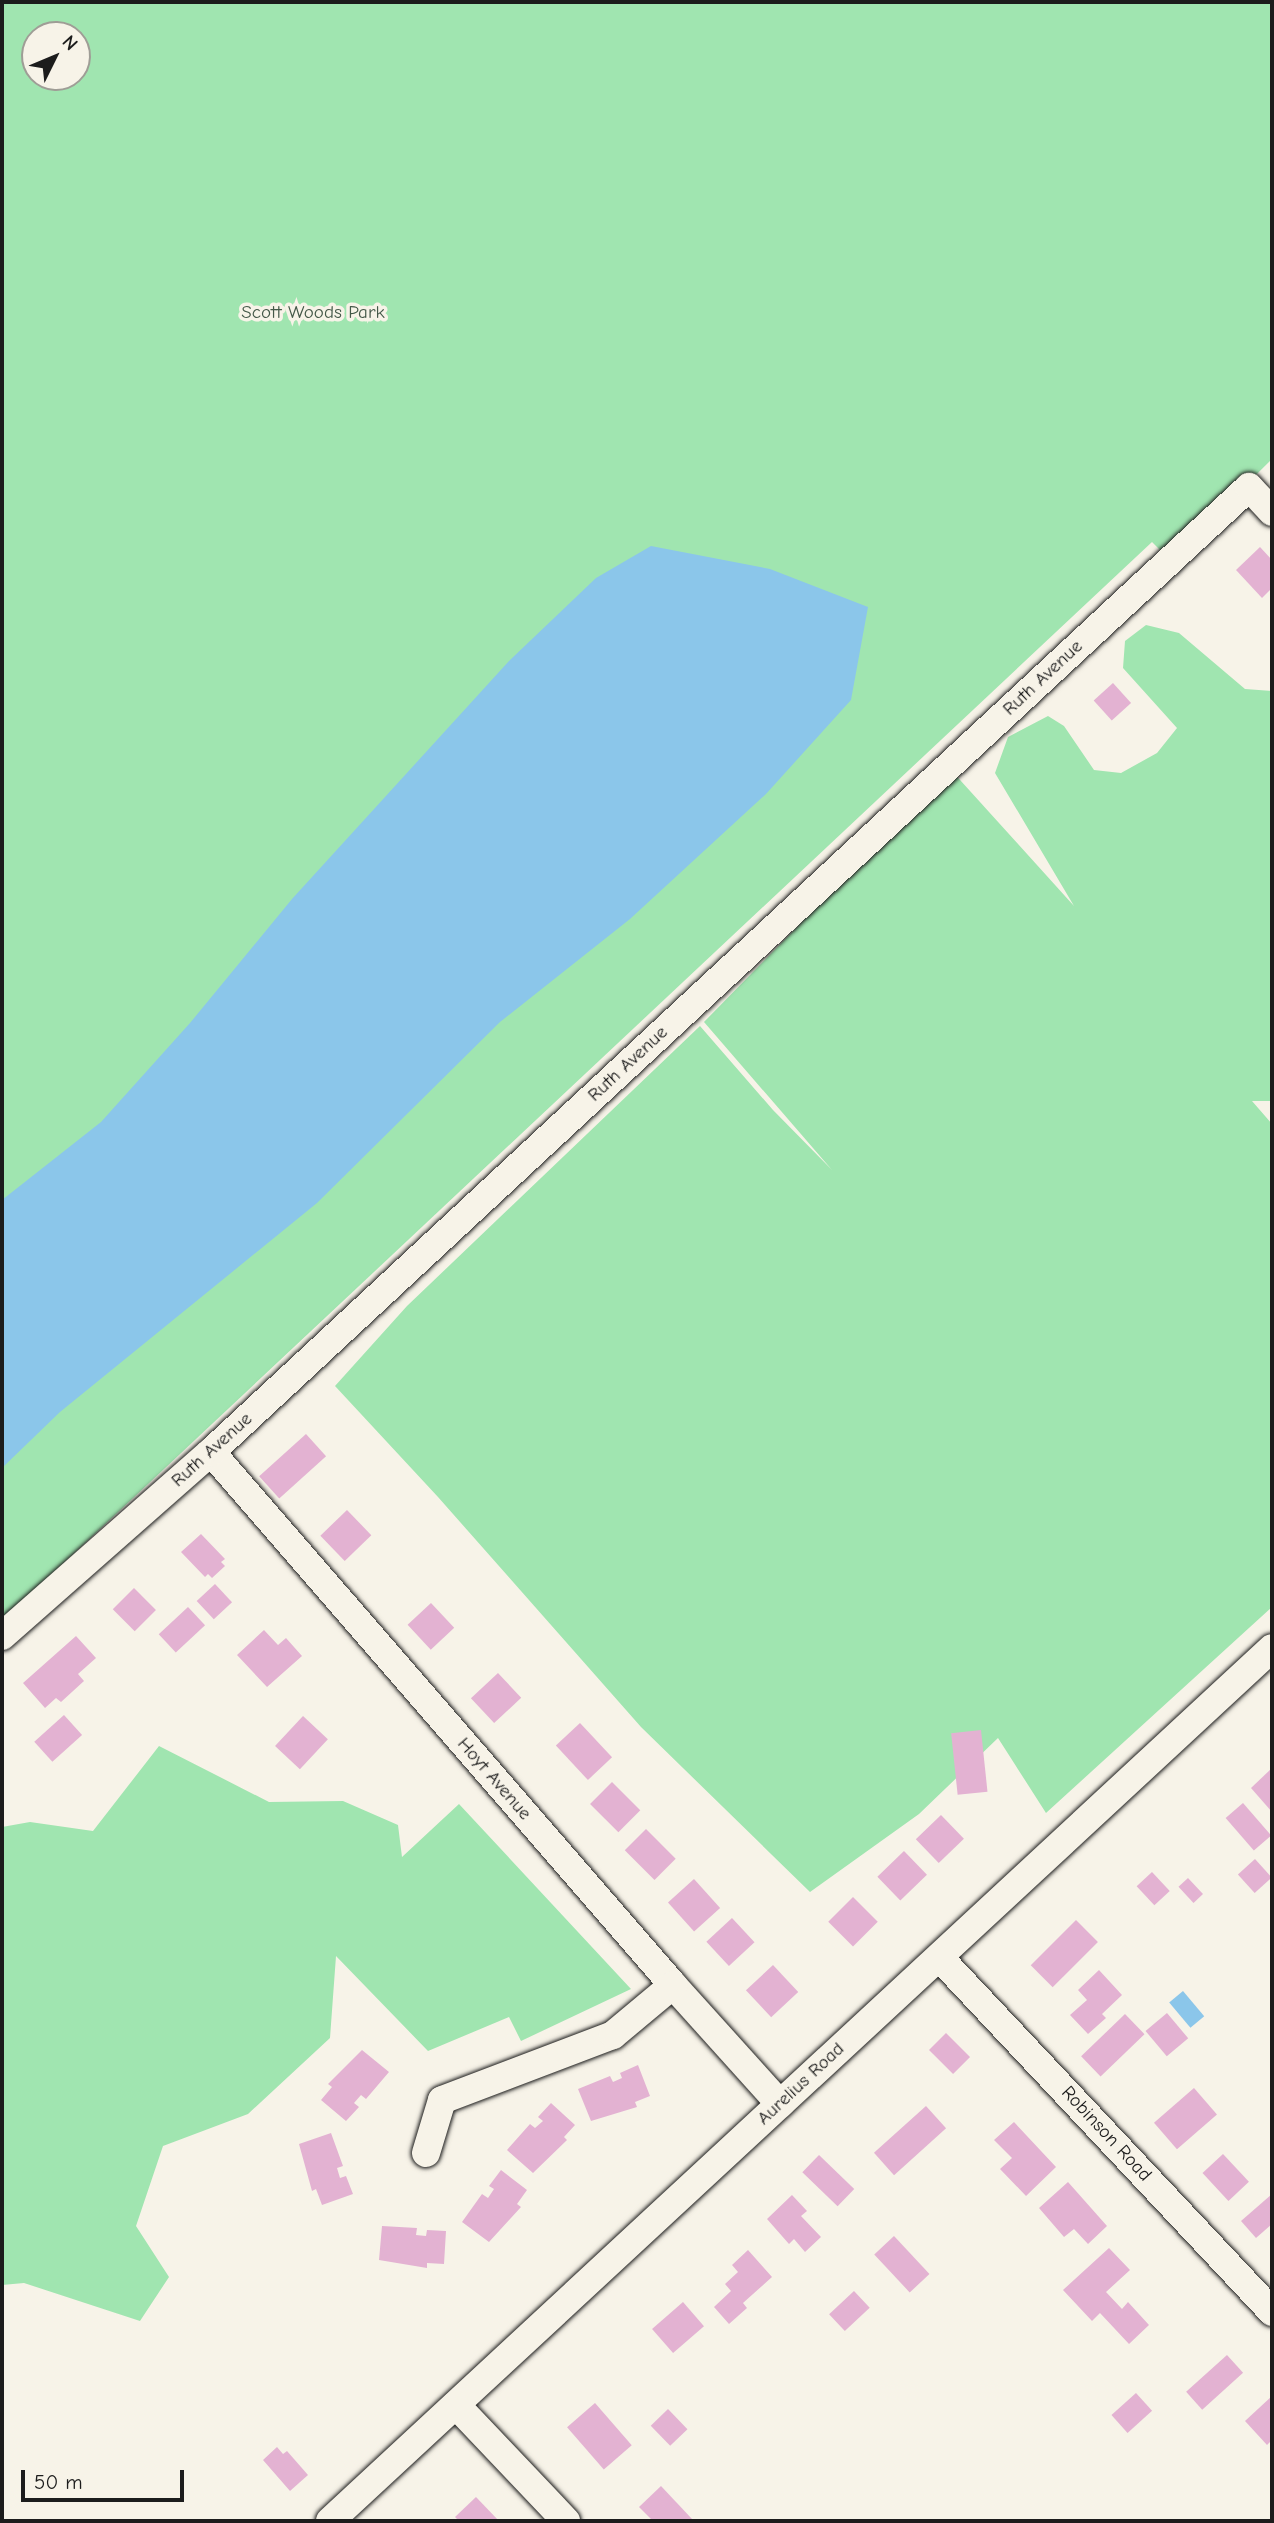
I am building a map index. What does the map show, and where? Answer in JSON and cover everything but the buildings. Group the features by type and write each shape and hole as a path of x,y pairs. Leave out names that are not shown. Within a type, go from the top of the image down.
{"street":[{"name":"Ruth Avenue","path":"2,1636 211,1452 1249,488 1272,512"},
{"name":"Hoyt Avenue","path":"211,1452 673,1985 780,2104"},
{"name":"Aurelius Road","path":"330,2521 939,1957 1269,1657"},
{"name":"Robinson Road","path":"939,1957 1272,2312"},
{"path":"426,2153 442,2100 613,2035 673,1985"},
{"path":"456,2404 566,2521"}],"green space":[{"name":"Scott Woods Park","path":"2,2 1272,2 1272,459 1170,560 1152,542 2,1621"},
{"path":"1146,625 1179,633 1245,689 1272,691 1272,1101 1252,1101 1272,1124 1272,1607 1046,1813 998,1738 919,1814 810,1892 641,1727 438,1497 335,1386 407,1306 700,1026 773,1110 832,1170 704,1022 951,770 1074,906 995,773 1008,737 1048,716 1064,726 1094,770 1121,773 1157,753 1177,728 1123,668 1125,641"},
{"path":"159,1746 269,1802 343,1801 398,1825 402,1857 459,1804 631,1989 521,2041 509,2017 428,2051 336,1956 330,2038 248,2114 163,2146 136,2226 169,2277 140,2321 24,2283 2,2285 2,1827 30,1822 93,1831"}],"water":[{"path":"651,546 770,569 868,607 851,700 766,794 630,919 500,1022 317,1203 60,1412 2,1468 2,1200 101,1122 190,1023 292,899 509,661 596,578"},
{"path":"1183,1991 1204,2016 1190,2028 1169,2003"}]}
